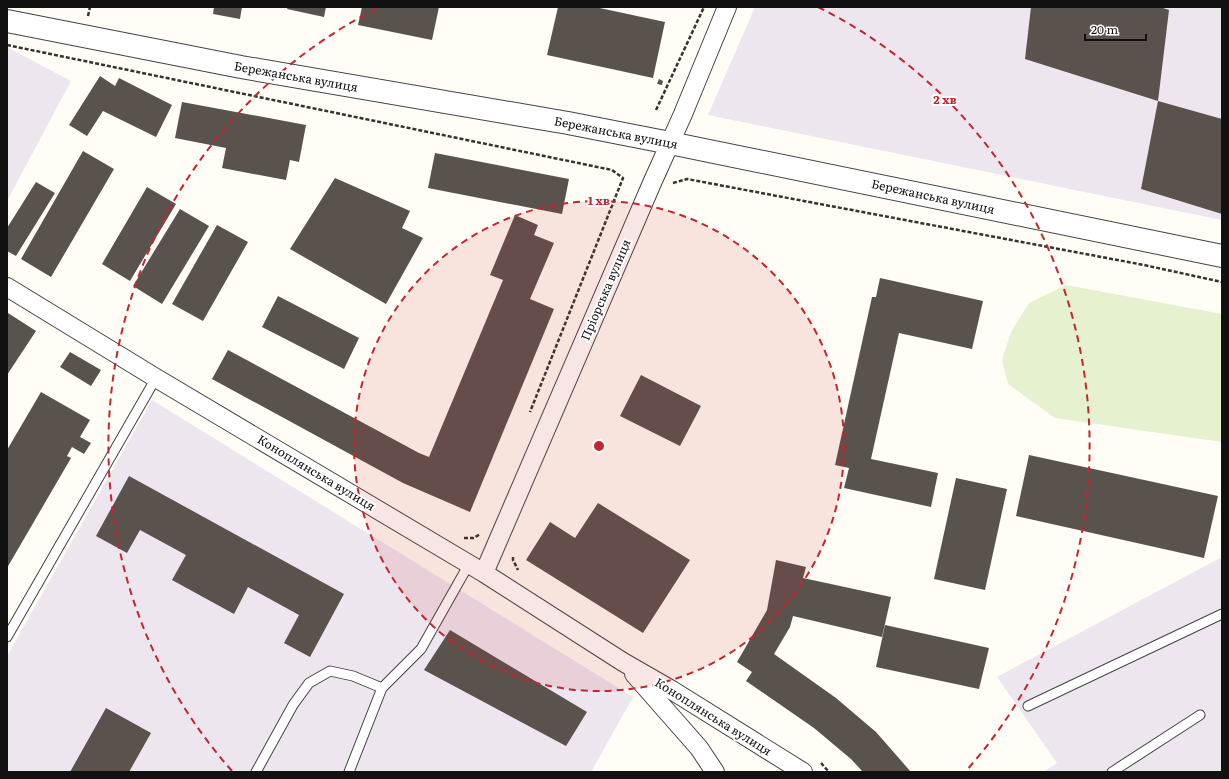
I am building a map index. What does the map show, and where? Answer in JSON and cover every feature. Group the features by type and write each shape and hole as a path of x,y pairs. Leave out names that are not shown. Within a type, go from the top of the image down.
{"street":[{"name":"Пріорська вулиця","path":"477,569 670,143 727,7"},
{"name":"Бережанська вулиця","path":"7,21 241,68 560,122 670,143 1222,256"},
{"name":"Коноплянська вулиця","path":"7,287 156,378 477,569 623,662 803,772"},
{"name":"Коноплянська вулиця","path":"623,662 699,748 716,772"}],"lane":[{"path":"7,637 156,378"},
{"path":"349,772 382,688 420,648 477,569"},
{"path":"1028,706 1222,614"},
{"path":"256,772 293,705 309,682 330,671 353,676 382,688"},
{"path":"1112,772 1200,715"}],"path":[{"path":"88,18 90,7"},
{"path":"656,110 704,7"},
{"path":"7,45 612,170 623,178 529,414"},
{"path":"672,184 687,179 1144,265 1222,282"},
{"path":"514,553 513,560 521,573"}],"shaded area":[{"path":"755,7 1222,7 1222,220 708,115"},
{"path":"7,47 71,81 7,201"},
{"path":"152,400 633,697 591,772 7,772 7,656"},
{"path":"1222,557 1222,772 1043,772 1057,763 997,677"}],"green space":[{"path":"1066,285 1222,314 1222,442 1055,418 1008,384 1002,360 1011,332 1029,303"}],"building":[{"path":"214,7 242,7 240,19 213,14"},
{"path":"288,7 326,7 324,17 287,9"},
{"path":"362,7 439,7 432,40 358,25"},
{"path":"558,7 595,7 665,22 653,78 547,55"},
{"path":"1031,7 1160,7 1169,10 1158,101 1025,59"},
{"path":"100,76 115,86 119,78 172,105 156,137 103,111 87,136 69,125"},
{"path":"659,79 663,81 662,85 657,84"},
{"path":"1158,101 1222,119 1222,214 1141,189"},
{"path":"182,102 306,125 299,162 290,160 286,180 222,168 226,148 175,138"},
{"path":"83,151 114,169 51,277 21,259"},
{"path":"435,153 569,179 562,214 428,188"},
{"path":"335,178 410,211 402,228 423,238 386,304 290,249"},
{"path":"36,182 55,193 16,256 7,251 7,228"},
{"path":"147,187 176,204 130,281 102,264"},
{"path":"180,209 209,226 162,304 133,286"},
{"path":"515,215 538,225 534,235 554,243 530,299 554,309 470,512 403,483 212,379 228,350 429,457 503,280 490,275"},
{"path":"217,225 248,242 203,321 172,304"},
{"path":"880,278 983,301 972,349 899,333 871,459 938,473 931,507 844,488 849,468 835,465 872,297 876,297"},
{"path":"278,296 359,338 344,369 262,327"},
{"path":"8,313 36,331 7,375 7,314"},
{"path":"70,352 101,370 91,386 60,367"},
{"path":"641,375 701,406 680,446 620,416"},
{"path":"41,392 90,420 80,437 91,443 84,454 72,447 67,456 71,458 7,568 7,450"},
{"path":"1029,455 1218,496 1204,558 1016,516"},
{"path":"129,476 344,594 310,657 284,643 299,615 248,587 234,614 172,580 186,555 140,530 127,553 96,536"},
{"path":"956,478 1007,489 985,590 934,579"},
{"path":"598,503 690,560 643,633 526,560 550,522 575,538"},
{"path":"776,560 806,567 803,578 891,597 882,637 793,616 790,627 774,654 836,698 876,732 911,772 863,772 851,759 814,728 746,681 752,672 737,662 767,610"},
{"path":"885,625 989,648 979,689 876,667"},
{"path":"450,630 587,712 566,746 424,670"},
{"path":"106,708 151,733 129,772 70,772"}]}
